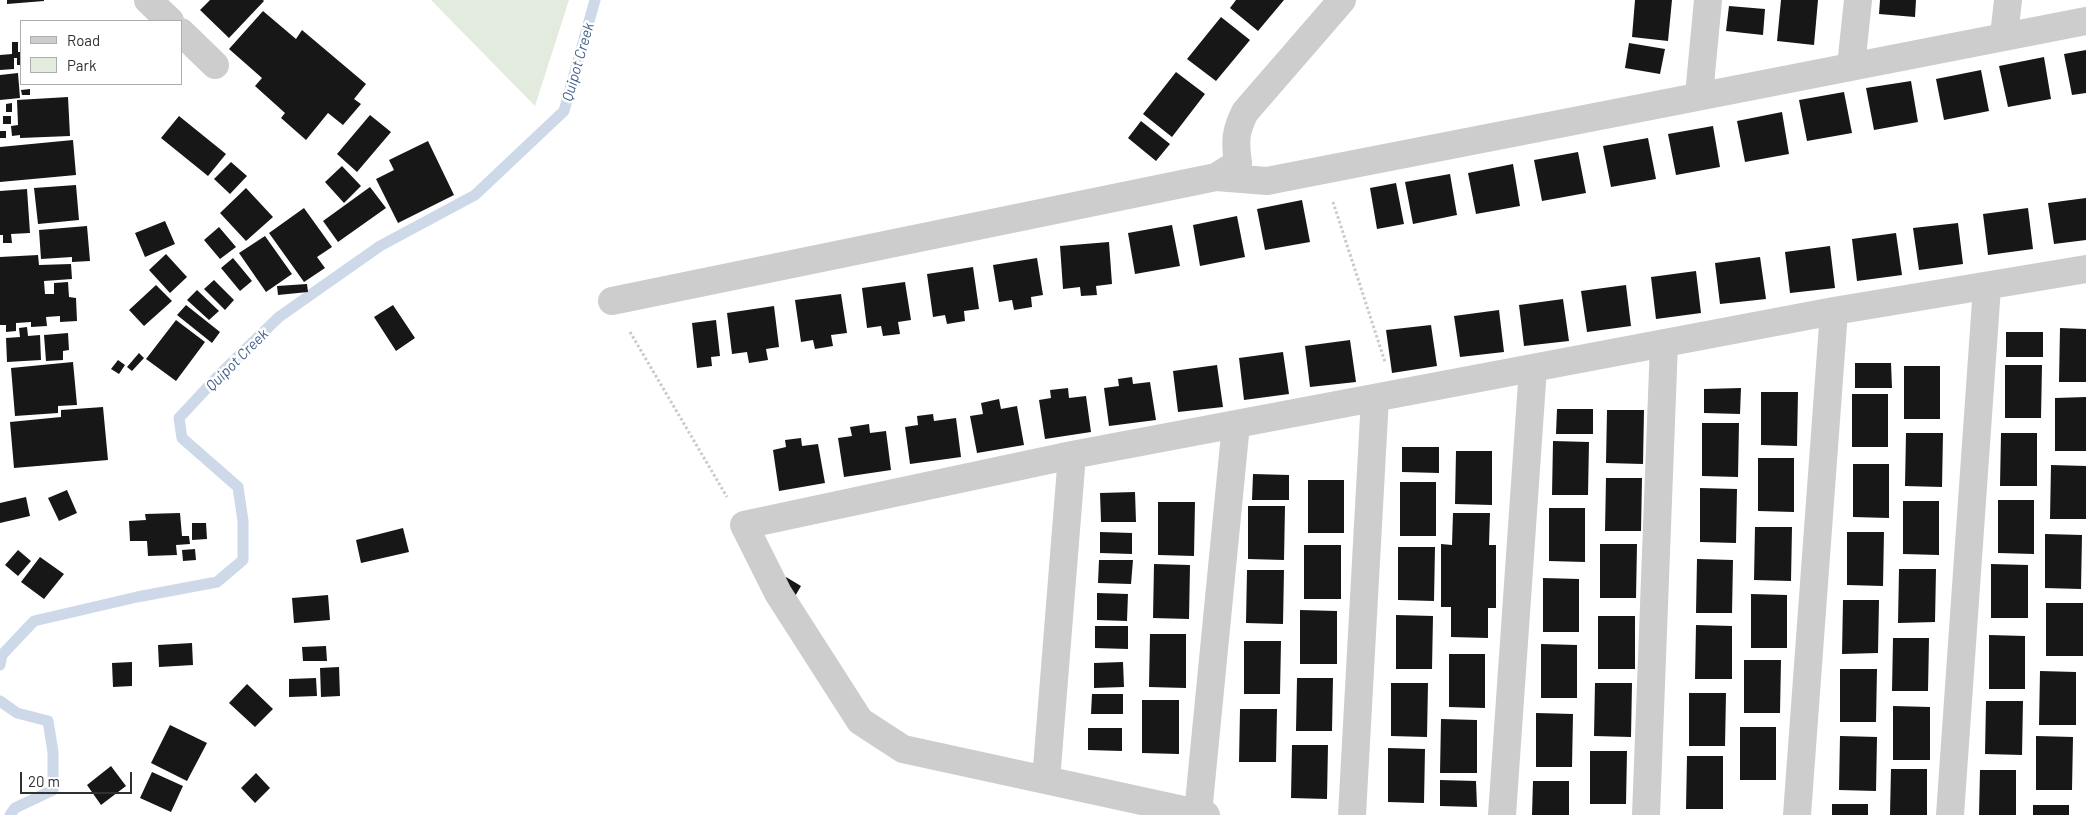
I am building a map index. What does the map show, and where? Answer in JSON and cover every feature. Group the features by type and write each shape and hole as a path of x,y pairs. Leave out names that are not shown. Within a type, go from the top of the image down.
{"street":[{"path":"148,0 169,20"},
{"path":"1216,177 1238,162 1235,144 1237,128 1245,112 1342,0"},
{"path":"1699,95 1708,0"},
{"path":"1851,66 1858,0"},
{"path":"2004,36 2008,0"},
{"path":"612,301 1216,177 1267,181 1699,95 2086,21"},
{"path":"182,33 215,65"},
{"path":"1236,424 1202,814 904,749 860,720 778,593 744,525 1072,455 1236,424 1385,396 1834,311 2086,270"},
{"path":"1950,815 1987,287"},
{"path":"1797,815 1834,311"},
{"path":"1646,815 1664,343"},
{"path":"1502,815 1533,368"},
{"path":"1352,815 1385,396"},
{"path":"1046,780 1072,455"}],"path":[{"path":"1322,170 1385,396"},
{"path":"612,301 744,525"}],"green space":[{"path":"431,0 569,0 535,106"}],"building":[{"path":"7,0 44,0 44,1 7,4"},
{"path":"210,0 264,1 229,38 200,10"},
{"path":"1236,0 1284,0 1258,31 1230,8"},
{"path":"1635,0 1672,0 1668,41 1632,37"},
{"path":"1781,0 1818,0 1814,45 1777,41"},
{"path":"1880,0 1916,0 1915,17 1879,14"},
{"path":"1729,6 1765,9 1763,35 1726,31"},
{"path":"263,11 296,39 302,30 366,84 354,99 361,104 343,125 328,113 306,140 281,118 285,113 255,86 262,78 229,49"},
{"path":"1221,17 1250,40 1216,81 1187,59"},
{"path":"12,42 18,42 20,65 17,65 17,58 14,58 14,69 0,70 0,55 12,54"},
{"path":"1629,43 1665,49 1660,74 1625,68"},
{"path":"2086,50 2086,93 2072,95 2064,54"},
{"path":"2044,57 2051,99 2008,107 1999,66"},
{"path":"1981,70 1989,111 1944,120 1936,79"},
{"path":"1176,72 1205,94 1172,137 1143,114"},
{"path":"18,73 20,98 0,100 0,75"},
{"path":"1911,81 1918,122 1874,130 1866,88"},
{"path":"30,89 30,95 22,95 21,90"},
{"path":"1844,92 1852,133 1807,141 1799,100"},
{"path":"68,97 70,136 20,138 20,135 12,136 11,126 18,125 17,100"},
{"path":"12,103 12,112 6,112 6,104"},
{"path":"1782,112 1789,154 1745,162 1737,121"},
{"path":"370,115 391,132 357,172 337,154"},
{"path":"3,116 11,116 11,124 3,124"},
{"path":"179,116 226,154 208,176 161,138"},
{"path":"1141,121 1170,144 1156,161 1128,138"},
{"path":"1713,126 1720,167 1676,175 1668,134"},
{"path":"0,131 6,131 6,138 0,138"},
{"path":"1648,138 1656,179 1611,187 1603,146"},
{"path":"73,140 76,175 0,182 0,147"},
{"path":"428,141 454,195 398,223 376,179 394,170 389,160"},
{"path":"1578,152 1586,193 1542,201 1534,160"},
{"path":"231,162 247,176 230,194 214,179"},
{"path":"1513,164 1520,206 1476,214 1468,173"},
{"path":"342,166 361,186 344,203 325,182"},
{"path":"1450,174 1457,215 1413,224 1405,182"},
{"path":"1396,183 1404,224 1377,229 1370,188"},
{"path":"76,185 79,220 38,224 34,188"},
{"path":"370,187 386,208 338,242 323,221"},
{"path":"246,188 273,217 246,241 220,213"},
{"path":"27,189 30,233 11,234 12,243 3,243 3,235 0,235 0,191"},
{"path":"2086,198 2086,240 2054,244 2048,203"},
{"path":"1302,200 1310,242 1265,250 1257,209"},
{"path":"304,208 332,247 317,257 325,268 304,282 269,233"},
{"path":"2028,208 2033,249 1988,255 1983,214"},
{"path":"1237,216 1245,257 1200,266 1193,225"},
{"path":"165,221 175,244 145,257 135,233"},
{"path":"1958,223 1963,264 1919,270 1913,228"},
{"path":"1172,225 1180,266 1135,274 1128,233"},
{"path":"87,226 90,261 72,262 72,257 41,259 39,230"},
{"path":"219,227 236,247 220,259 204,240"},
{"path":"1896,233 1902,275 1857,281 1852,239"},
{"path":"265,236 292,274 266,292 239,253"},
{"path":"1109,242 1112,284 1096,286 1097,295 1081,296 1080,287 1063,289 1060,246"},
{"path":"1830,246 1835,288 1790,293 1785,252"},
{"path":"166,254 187,277 170,293 149,270"},
{"path":"38,255 39,265 71,264 72,279 44,281 45,294 54,294 54,283 68,282 69,297 76,298 77,321 60,322 60,316 46,317 47,326 31,327 31,322 16,323 16,331 6,332 6,325 0,325 0,257"},
{"path":"1760,257 1766,299 1720,304 1715,263"},
{"path":"233,258 252,281 240,291 221,268"},
{"path":"1037,258 1043,295 1031,297 1032,307 1014,310 1012,300 999,302 993,265"},
{"path":"973,267 979,309 964,311 965,321 947,324 945,315 933,317 927,274"},
{"path":"1696,271 1701,313 1656,319 1651,277"},
{"path":"214,280 234,300 225,310 204,289"},
{"path":"905,282 911,320 898,322 900,334 883,336 881,326 867,328 862,288"},
{"path":"307,284 308,292 278,295 277,286"},
{"path":"156,285 172,301 144,326 129,310"},
{"path":"1626,285 1631,326 1587,332 1581,291"},
{"path":"197,290 219,311 209,320 187,300"},
{"path":"841,294 847,333 831,335 833,346 815,349 813,340 801,342 795,300"},
{"path":"1563,299 1569,341 1524,346 1519,305"},
{"path":"186,305 220,332 212,343 177,315"},
{"path":"393,305 415,338 396,351 374,317"},
{"path":"774,306 779,347 766,349 768,360 749,363 747,352 732,354 727,313"},
{"path":"1499,310 1504,352 1460,357 1454,316"},
{"path":"176,320 205,342 176,381 146,359"},
{"path":"716,320 720,356 711,357 712,366 697,368 692,323"},
{"path":"1431,325 1437,366 1392,373 1386,330"},
{"path":"27,327 28,336 40,335 41,360 7,362 6,338 20,337 19,328"},
{"path":"2060,328 2086,329 2086,382 2059,382"},
{"path":"2006,332 2043,332 2043,357 2006,357"},
{"path":"68,333 69,350 63,351 63,360 46,361 44,335"},
{"path":"1350,340 1356,382 1310,387 1305,346"},
{"path":"1283,352 1289,394 1244,400 1239,358"},
{"path":"139,353 144,358 132,371 127,367"},
{"path":"118,360 125,365 119,374 111,369"},
{"path":"73,362 77,405 58,406 58,413 15,416 11,368"},
{"path":"1855,363 1891,363 1892,388 1855,388"},
{"path":"1217,365 1223,407 1178,412 1173,371"},
{"path":"2005,365 2042,365 2041,418 2005,418"},
{"path":"1904,366 1940,366 1940,419 1904,419"},
{"path":"1132,377 1133,384 1150,382 1156,420 1109,426 1104,388 1119,386 1118,379"},
{"path":"1068,388 1069,398 1086,396 1091,432 1045,439 1039,400 1051,398 1050,390"},
{"path":"1741,388 1740,414 1704,413 1704,389"},
{"path":"1761,392 1798,392 1797,446 1761,445"},
{"path":"1852,394 1888,394 1888,447 1852,447"},
{"path":"2086,397 2086,451 2055,451 2055,398"},
{"path":"999,399 1001,409 1017,406 1024,445 977,453 970,416 983,414 981,403"},
{"path":"103,407 108,460 14,468 10,422 61,417 61,410"},
{"path":"1557,409 1593,409 1593,434 1556,434"},
{"path":"1607,410 1644,410 1643,464 1606,463"},
{"path":"933,414 934,421 956,418 961,457 910,464 905,427 918,425 917,416"},
{"path":"1702,423 1739,423 1738,477 1702,476"},
{"path":"869,424 870,433 886,431 891,470 844,477 838,438 852,436 850,427"},
{"path":"1906,433 1943,433 1942,487 1905,486"},
{"path":"2001,433 2037,433 2037,486 2000,486"},
{"path":"801,438 802,446 818,444 825,483 779,491 773,450 786,447 785,440"},
{"path":"1553,441 1589,442 1588,495 1552,495"},
{"path":"1402,447 1439,447 1439,473 1402,472"},
{"path":"1456,451 1492,451 1492,505 1455,504"},
{"path":"1758,458 1794,458 1794,512 1758,511"},
{"path":"1853,464 1889,464 1889,518 1853,517"},
{"path":"2051,465 2086,466 2086,519 2050,519"},
{"path":"1253,474 1289,475 1289,500 1252,500"},
{"path":"1606,478 1642,478 1641,531 1605,531"},
{"path":"1308,480 1344,480 1344,533 1308,533"},
{"path":"1400,482 1436,482 1436,536 1400,536"},
{"path":"1700,488 1737,489 1736,543 1700,542"},
{"path":"67,490 77,513 59,521 48,498"},
{"path":"1135,492 1136,522 1101,522 1100,493"},
{"path":"26,497 30,516 0,523 0,503"},
{"path":"1998,500 2034,500 2034,554 1998,553"},
{"path":"1903,501 1939,501 1939,555 1903,554"},
{"path":"1158,502 1195,502 1194,556 1158,555"},
{"path":"1248,506 1285,506 1284,560 1248,559"},
{"path":"1549,508 1585,508 1585,562 1549,561"},
{"path":"180,513 182,536 189,536 190,544 176,545 177,555 148,556 147,541 130,541 129,521 146,520 145,514"},
{"path":"1453,513 1490,513 1489,545 1496,545 1496,608 1488,608 1488,638 1451,637 1451,607 1441,607 1441,544 1452,545"},
{"path":"192,523 206,523 207,539 192,540"},
{"path":"1755,527 1792,527 1791,581 1754,580"},
{"path":"403,528 409,552 361,563 356,540"},
{"path":"1100,532 1132,533 1132,554 1100,553"},
{"path":"1847,532 1884,532 1883,586 1847,585"},
{"path":"2045,534 2082,535 2081,589 2045,588"},
{"path":"1600,544 1637,544 1636,598 1600,598"},
{"path":"1304,545 1341,545 1341,599 1304,599"},
{"path":"1398,547 1435,547 1434,601 1398,600"},
{"path":"195,549 196,560 183,561 182,550"},
{"path":"18,550 31,561 18,576 5,565"},
{"path":"40,557 64,574 44,599 21,582"},
{"path":"1697,559 1733,560 1732,613 1696,613"},
{"path":"1099,560 1133,560 1131,584 1098,583"},
{"path":"1154,564 1190,565 1189,619 1153,618"},
{"path":"1991,564 2028,565 2028,618 1991,618"},
{"path":"1899,569 1936,569 1935,622 1898,623"},
{"path":"1247,570 1284,570 1283,624 1246,623"},
{"path":"786,577 801,586 794,598 779,589"},
{"path":"1543,578 1579,579 1579,632 1543,632"},
{"path":"1097,593 1128,594 1127,621 1097,620"},
{"path":"1751,594 1787,595 1787,648 1751,648"},
{"path":"328,595 330,620 294,623 292,598"},
{"path":"1843,600 1879,600 1878,653 1842,654"},
{"path":"2046,603 2083,603 2083,656 2046,656"},
{"path":"1300,610 1337,611 1337,664 1300,664"},
{"path":"1396,615 1433,616 1432,669 1396,669"},
{"path":"1598,616 1635,616 1635,669 1598,669"},
{"path":"1696,625 1732,626 1732,679 1695,679"},
{"path":"1095,626 1128,626 1128,649 1095,648"},
{"path":"1150,634 1186,634 1186,688 1149,687"},
{"path":"1989,635 2025,636 2025,689 1989,689"},
{"path":"1893,638 1929,638 1928,691 1892,691"},
{"path":"1244,641 1281,641 1280,694 1244,694"},
{"path":"192,643 193,665 159,667 158,645"},
{"path":"1541,644 1577,645 1577,698 1541,698"},
{"path":"326,646 327,661 303,661 302,647"},
{"path":"1449,654 1485,654 1485,708 1449,707"},
{"path":"1744,660 1781,660 1780,713 1744,713"},
{"path":"132,662 132,686 113,687 112,663"},
{"path":"1123,662 1124,687 1094,688 1094,663"},
{"path":"339,667 340,696 321,697 320,668"},
{"path":"1840,669 1877,669 1876,722 1840,722"},
{"path":"2040,671 2076,672 2076,725 2039,725"},
{"path":"316,678 317,696 289,697 289,679"},
{"path":"1297,678 1333,678 1332,731 1296,731"},
{"path":"1391,683 1428,683 1427,737 1391,736"},
{"path":"1595,683 1632,683 1631,737 1594,736"},
{"path":"247,684 273,709 255,727 229,703"},
{"path":"1689,693 1726,693 1725,746 1689,746"},
{"path":"1092,694 1123,694 1123,714 1091,714"},
{"path":"1142,700 1179,700 1179,754 1142,753"},
{"path":"1986,701 2023,701 2022,755 1985,754"},
{"path":"1893,706 1930,707 1930,760 1893,760"},
{"path":"1240,709 1277,709 1276,762 1239,762"},
{"path":"1536,713 1573,714 1572,767 1536,767"},
{"path":"1441,719 1477,720 1477,773 1440,773"},
{"path":"170,725 207,743 187,781 151,763"},
{"path":"1740,727 1776,727 1776,780 1740,780"},
{"path":"1088,728 1122,728 1122,751 1088,750"},
{"path":"1840,736 1877,737 1876,791 1839,790"},
{"path":"2036,736 2073,737 2072,790 2036,790"},
{"path":"1292,745 1328,745 1327,799 1291,798"},
{"path":"1388,748 1425,749 1424,803 1388,802"},
{"path":"1590,751 1627,751 1626,804 1590,804"},
{"path":"1687,756 1723,756 1723,809 1686,809"},
{"path":"111,766 126,786 101,805 87,785"},
{"path":"1891,769 1927,769 1927,815 1890,815"},
{"path":"1980,770 2016,770 2016,815 1979,815"},
{"path":"152,772 183,786 171,812 140,798"},
{"path":"256,773 270,788 255,803 241,788"},
{"path":"1440,780 1476,781 1477,807 1440,806"},
{"path":"1533,781 1569,781 1569,815 1532,815"},
{"path":"1832,804 1868,804 1868,815 1832,815"},
{"path":"2033,805 2069,805 2069,815 2033,815"}],"waterway":[{"name":"Quipot Creek","path":"0,665 2,655 34,621 137,597 217,582 243,560 243,521 238,487 182,438 179,418 219,375 279,317 380,246 475,195 564,111 595,0"},
{"name":"Quipot Creek","path":"0,701 17,713 48,721 53,752 53,790 15,808 10,815"}]}
